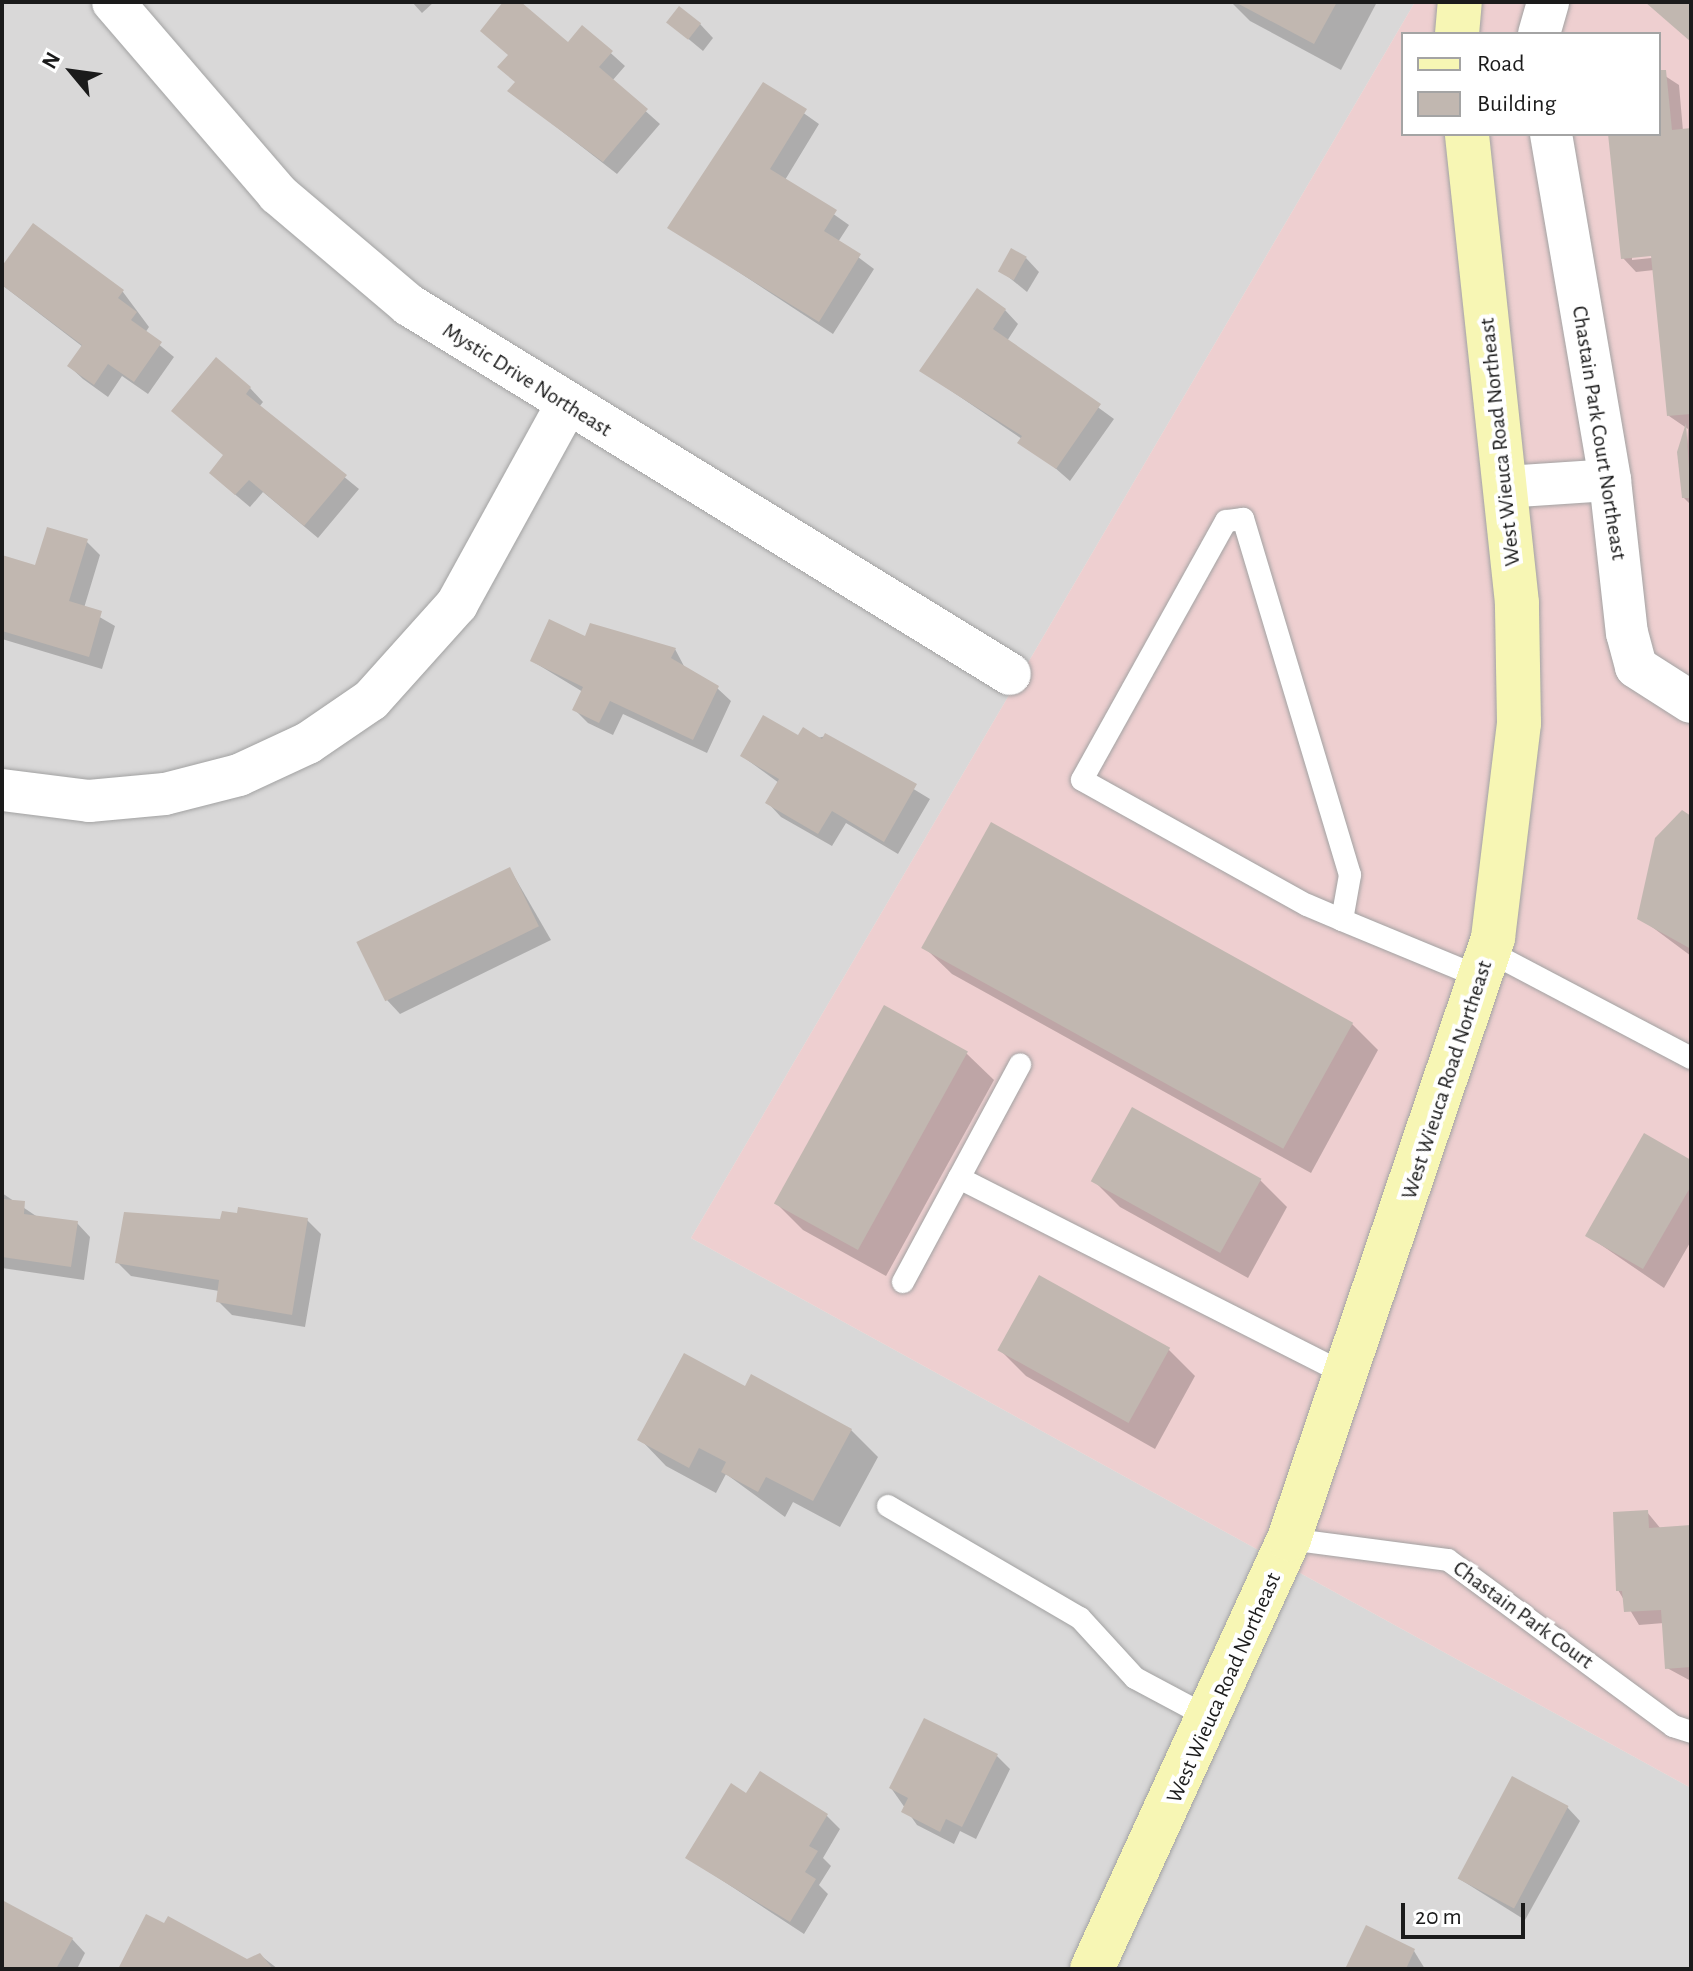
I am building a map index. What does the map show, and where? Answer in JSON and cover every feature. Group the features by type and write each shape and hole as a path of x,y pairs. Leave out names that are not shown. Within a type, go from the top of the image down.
{"street":[{"name":"Mystic Drive Northeast","path":"113,2 278,194 409,305 566,406 1010,674"},
{"path":"1457,32 1460,2"},
{"path":"1540,32 1548,2"},
{"name":"West Wieuca Road Northeast","path":"1092,1969 1210,1718 1289,1539 1348,1375 1486,965 1507,864 1519,723 1517,603 1467,136"},
{"name":"Chastain Park Court Northeast","path":"1551,136 1610,480 1636,667 1691,702"},
{"path":"2,790 89,801 165,794 239,775 308,743 371,700 457,604 566,406"},
{"path":"1505,487 1610,480"}],"lane":[{"path":"1342,920 1350,875 1243,519 1226,521 1082,780 1342,920 1486,965 1691,1058"},
{"path":"903,1282 1020,1065"},
{"path":"959,1178 1348,1375"},
{"path":"888,1506 1080,1618 1135,1678 1210,1718"},
{"name":"Chastain Park Court","path":"1289,1539 1448,1560 1673,1726 1691,1732"}],"shaded area":[{"path":"2,2 1415,2 691,1238 1691,1788 1691,1969 2,1969"},
{"path":"1415,2 1691,2 1691,1788 691,1238"}],"building":[{"path":"503,2 521,2 568,42 582,25 613,51 599,67 648,109 603,162 507,91 515,82 497,67 508,55 480,31"},
{"path":"1235,2 1337,2 1314,44"},
{"path":"1645,2 1691,2 1691,42"},
{"path":"679,6 701,23 688,40 666,23"},
{"path":"1661,70 1666,70 1672,130 1691,128 1691,414 1667,416 1651,256 1621,259 1608,136 1661,136"},
{"path":"763,82 807,109 770,169 837,210 824,231 861,254 819,322 667,228"},
{"path":"33,223 124,290 118,298 137,312 131,320 162,342 134,382 108,364 94,385 67,366 82,345 2,285 2,266"},
{"path":"1011,248 1027,257 1014,280 998,272"},
{"path":"977,288 1006,309 993,329 1101,404 1056,469 1017,443 1022,436 919,371"},
{"path":"216,357 251,387 246,394 347,475 304,526 249,480 235,495 209,473 223,455 171,411"},
{"path":"1686,423 1691,498 1682,498 1677,452"},
{"path":"47,527 88,539 69,601 102,611 89,657 2,631 2,555 35,565"},
{"path":"549,619 585,636 590,623 676,648 671,658 719,686 693,740 610,701 599,723 572,710 583,687 530,661"},
{"path":"763,715 798,735 803,727 822,739 825,733 917,784 884,842 832,811 818,834 765,803 779,779 740,756"},
{"path":"1682,810 1691,816 1691,949 1637,919 1655,838"},
{"path":"991,822 1353,1023 1283,1149 921,948"},
{"path":"510,867 539,926 385,1001 356,942"},
{"path":"884,1005 968,1052 858,1250 774,1204"},
{"path":"1132,1107 1261,1179 1220,1253 1091,1181"},
{"path":"1644,1133 1691,1160 1691,1186 1643,1269 1585,1236"},
{"path":"2,1199 25,1201 24,1214 78,1221 71,1267 2,1257"},
{"path":"238,1207 308,1218 292,1315 216,1302 219,1280 115,1263 124,1212 220,1219 222,1211 237,1213"},
{"path":"1039,1275 1170,1348 1128,1423 997,1350"},
{"path":"684,1353 745,1386 751,1374 852,1429 813,1501 766,1477 758,1492 721,1472 726,1462 699,1448 689,1468 637,1440"},
{"path":"1648,1510 1649,1528 1691,1525 1691,1667 1665,1669 1661,1610 1624,1612 1622,1591 1616,1591 1613,1512"},
{"path":"924,1718 998,1754 962,1827 946,1819 940,1832 901,1812 908,1798 889,1788"},
{"path":"760,1771 828,1814 809,1846 818,1851 805,1872 816,1879 790,1922 685,1858 731,1783 746,1793"},
{"path":"1512,1776 1569,1806 1514,1908 1458,1878"},
{"path":"2,1900 73,1938 56,1969 2,1969"},
{"path":"146,1914 164,1923 168,1916 247,1959 260,1953 273,1969 118,1969"},
{"path":"1366,1925 1415,1949 1406,1969 1345,1969"}]}
